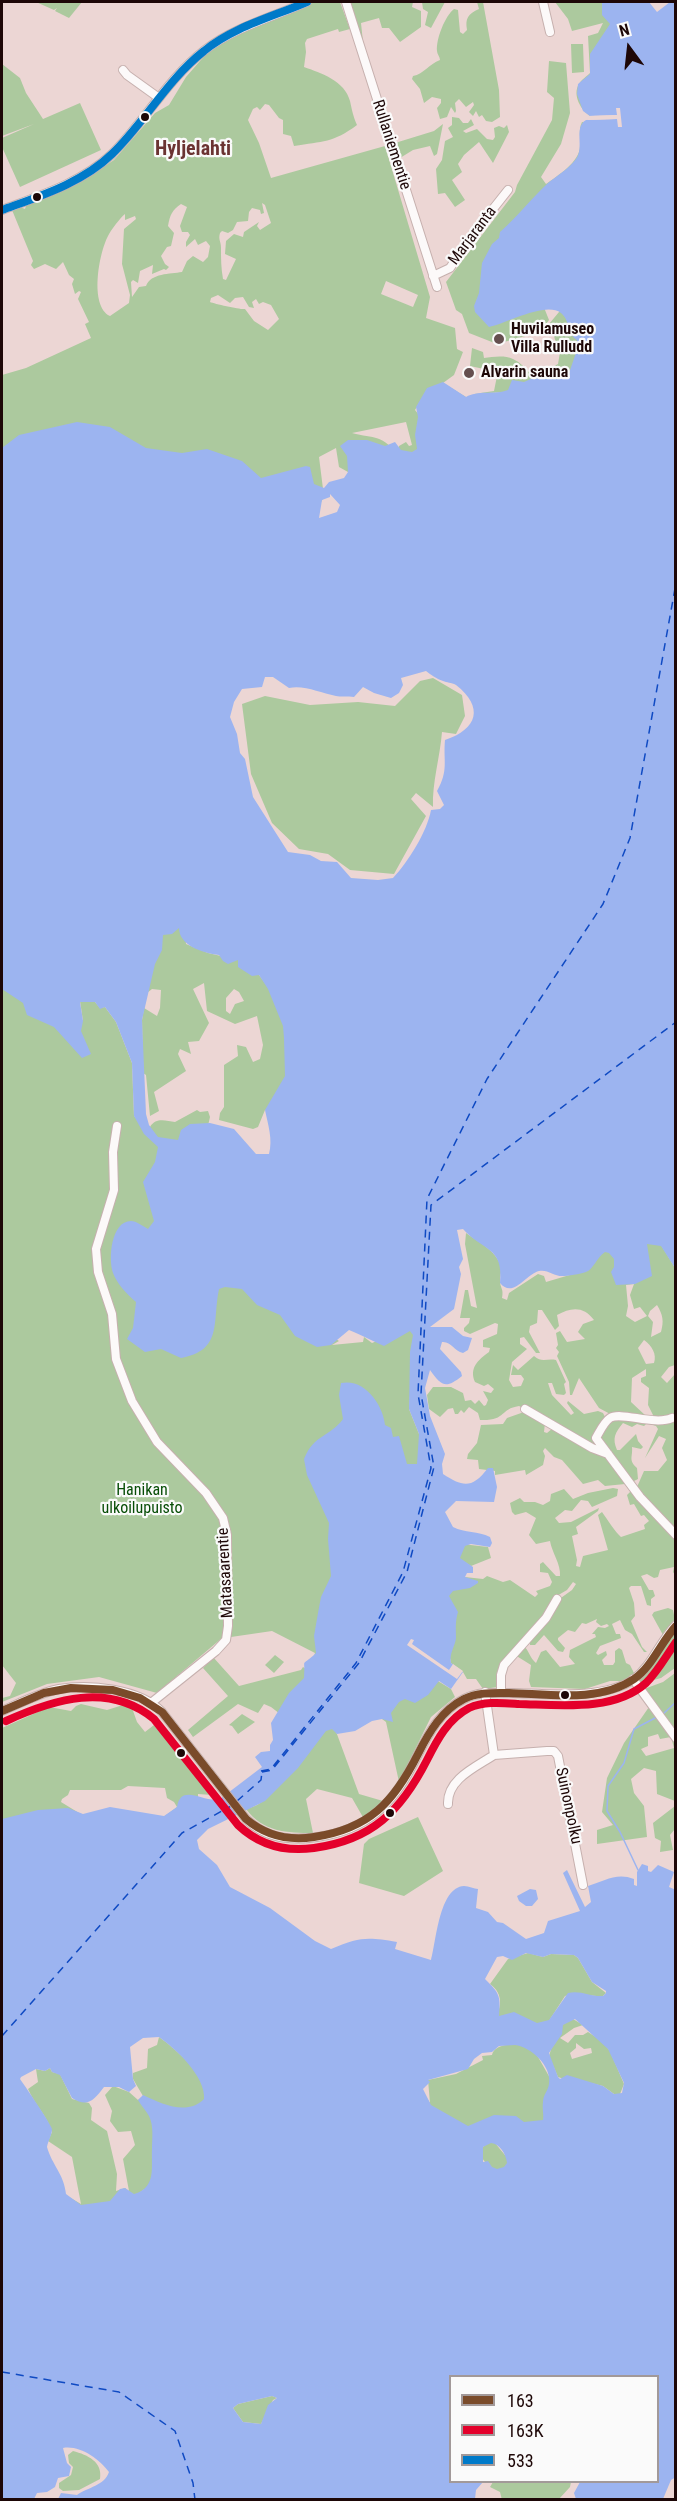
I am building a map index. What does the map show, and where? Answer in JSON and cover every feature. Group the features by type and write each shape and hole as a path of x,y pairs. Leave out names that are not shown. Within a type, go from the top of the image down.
{"street":[{"path":"2,210 67,184 91,171 116,150 187,65 211,45 242,28 308,2"},
{"name":"Rullaniementie","path":"346,2 437,287"},
{"path":"543,2 550,32"},
{"path":"123,70 159,98"},
{"name":"Marjaranta","path":"433,276 450,268 470,238 508,190"},
{"name":"Matasaarentie","path":"117,1126 113,1152 114,1190 96,1249 98,1272 112,1314 116,1359 132,1401 154,1436 164,1451 212,1501 223,1518 227,1535 228,1626 226,1640 216,1651 151,1703"},
{"path":"525,1409 608,1455"},
{"path":"672,1418 653,1420 613,1417 608,1419 596,1438 640,1497 675,1535"},
{"path":"501,1693 501,1675 504,1665 546,1618 557,1599"},
{"path":"2,1711 43,1694 75,1688 127,1694 151,1703 177,1729 246,1820 263,1832 285,1839 324,1836 360,1826 376,1813 401,1784 441,1716 464,1698 484,1692 579,1694 611,1688 633,1679 647,1665 675,1625"},
{"path":"633,1679 675,1738"},
{"path":"448,1804 447,1798 456,1782 494,1755 484,1692"},
{"name":"Suinonpolku","path":"494,1755 554,1751 558,1756 583,1885"}],"green space":[{"path":"36,2 82,2 69,18 55,11 57,8 54,10"},
{"path":"314,2 340,2 350,29 339,32 338,29 307,39 304,67 331,79 343,88 350,101 357,125 334,138 294,146 291,136 283,134 283,120 269,105 265,104 260,110 257,107 253,109 248,120 271,178 385,146 430,297 426,318 455,328 457,349 463,352 454,375 443,383 466,397 421,400 415,410 437,438 434,447 348,472 339,467 336,448 319,457 324,497 318,507 2,527 2,375 26,368 91,338 85,324 89,322 78,299 81,292 75,294 72,284 74,279 69,275 63,262 56,269 45,264 34,269 31,265 33,261 12,210 20,207 25,209 26,206 94,173 114,160 155,113 169,105 186,77 207,53 230,38","holes":["262,203 265,205 271,223 260,230 257,226 259,222 244,232 243,237 234,234 226,241 225,254 236,259 226,280 223,279 220,233 233,230 237,222 248,221 252,208 260,210 261,214 264,213","181,204 187,207 180,226 182,232 188,232 190,235 186,247 195,239 198,245 206,241 210,246 208,257 203,262 193,256 187,261 182,272 156,276 146,286 139,287 132,297 131,282 133,280 138,283 140,271 153,265 152,274 169,267 161,256 167,247 171,246 174,233 168,226 175,208","125,214 125,220 135,216 136,219 124,229 122,264 130,295 129,303 110,316 100,302 99,266 109,233","386,281 418,295 413,307 381,294","218,295 230,303 235,298 243,297 249,307 254,308 252,302 256,299 259,304 263,302 271,305 279,319 268,330 254,321 245,309 210,302 211,298","406,422 412,445 409,446 406,442 399,446 397,456 388,444 372,437 352,433"]},
{"path":"349,2 413,2 412,7 421,11 421,27 400,42 389,28 382,28 379,18 361,23 363,42 360,39"},
{"path":"422,2 445,2 431,28 425,25 428,12 423,9"},
{"path":"477,2 483,2 499,90 500,117 492,122 486,121 482,115 479,117 476,111 473,116 469,112 474,105 473,102 466,107 459,99 455,103 455,113 451,107 447,117 440,119 437,108 441,99 432,97 424,103 420,89 412,79 413,76 440,60 437,51 438,40 444,22 451,12 454,9 458,10 460,32 463,34 467,30 468,17 479,9"},
{"path":"555,2 606,2 616,18 590,116 578,102 576,93 581,81 590,73 588,36 598,33 603,23 572,31 568,19"},
{"path":"571,44 583,44 584,72 572,73"},
{"path":"549,61 566,63 570,113 561,144 541,177 546,184 576,158 580,146 581,125 582,122 587,123 545,310 549,320 542,330 536,333 497,344 469,333 462,314 456,310 446,282 515,192 552,120 554,98 547,92"},
{"path":"2,64 20,78 26,93 43,119 80,103 101,150 20,187 2,147 2,138 34,124 2,136"},
{"path":"452,117 459,118 463,123 468,123 471,119 474,125 463,131 466,133 477,129 487,139 493,140 494,128 499,126 504,128 507,125 509,132 493,163 479,142 464,155 458,164 462,172 452,180 465,200 455,207 445,193 438,194 436,169 442,160 445,141 453,137 448,128 452,125"},
{"path":"443,124 437,154 434,156 430,146 413,150 400,158 395,143 434,131"},
{"path":"590,294 625,305 624,384 474,394 494,391 497,376 484,369 470,366 472,348 483,352 484,358 513,359 532,375 549,380 545,371 558,364 560,352 549,324 559,312"},
{"path":"433,678 462,695 465,716 456,734 442,732 433,807 416,793 411,799 426,816 394,874 350,870 328,854 299,849 272,823 251,774 242,704 265,696 310,705 358,702 395,706 420,681"},
{"path":"160,926 185,928 186,944 208,953 238,960 259,975 306,1036 275,1108 265,1110 258,1127 253,1129 219,1120 224,1107 224,1065 238,1056 237,1045 246,1047 253,1062 260,1059 263,1045 257,1016 235,1024 207,1011 204,983 193,989 209,1023 199,1041 188,1042 191,1054 180,1049 178,1054 186,1071 154,1092 159,1111 150,1116 146,1075 143,1073 142,1020 144,1008 157,1016 161,990 152,989 147,993","holes":["234,989 239,992 244,1001 235,1004 230,1014 226,1011 226,998"]},
{"name":"Hanikan ulkoilupuisto","path":"2,962 83,1021 80,1001 95,1002 100,1008 105,1007 116,1022 132,1063 134,1116 150,1127 158,1121 175,1122 197,1110 208,1111 210,1117 207,1130 228,1271 339,1341 332,1345 363,1342 364,1337 372,1343 415,1325 409,1409 419,1434 419,1451 422,1450 382,1589 314,1656 315,1653 272,1631 231,1637 231,1614 226,1613 222,1638 157,1693 99,1677 47,1684 2,1702 2,1698 10,1696 16,1683 2,1665"},
{"path":"466,1233 487,1247 499,1261 502,1298 507,1300 509,1293 538,1274 544,1276 546,1282 573,1274 596,1253 654,1233 675,1268 675,1365 669,1367 661,1377 667,1383 675,1374 675,1532 637,1487 644,1471 658,1471 667,1460 662,1448 666,1439 659,1436 645,1458 658,1429 647,1423 644,1426 637,1424 632,1427 623,1423 615,1436 617,1450 620,1450 636,1434 643,1447 641,1449 632,1447 632,1460 637,1468 638,1479 632,1482 600,1438 612,1415 599,1408 579,1378 570,1395 569,1382 557,1356 559,1352 556,1348 558,1345 556,1333 560,1331 567,1342 585,1339 578,1332 583,1324 594,1320 582,1310 567,1310 557,1315 559,1326 555,1330 542,1310 538,1310 537,1323 530,1326 529,1332 540,1353 536,1353 524,1337 520,1338 520,1344 527,1349 512,1362 509,1380 513,1387 521,1386 524,1379 521,1375 511,1375 513,1365 518,1370 534,1356 542,1360 556,1360 566,1382 564,1384 566,1393 556,1394 552,1383 548,1383 552,1395 571,1415 574,1413 568,1401 584,1414 598,1411 603,1413 605,1417 594,1438 603,1450 519,1406 489,1420 480,1420 478,1413 469,1407 464,1413 461,1410 458,1414 455,1414 453,1408 448,1409 440,1417 429,1409 427,1395 433,1387 451,1387 463,1393 465,1401 471,1400 475,1404 479,1400 484,1406 488,1400 483,1391 491,1393 494,1389 488,1384 484,1386 475,1382 473,1373 478,1361 489,1352 490,1348 483,1347 483,1340 497,1334 498,1324 495,1323 470,1334 464,1331 464,1328 470,1318 460,1318 465,1290 468,1290 471,1306 477,1308 465,1244","holes":["634,1284 630,1295 634,1309 640,1307 647,1316 635,1322 626,1316 628,1306 626,1285","657,1305 663,1321 661,1332 651,1337 653,1322 648,1316","644,1340 647,1342 654,1353 654,1363 646,1364 638,1348","646,1369 646,1376 641,1378 641,1382 649,1388 648,1405 654,1417 646,1416 631,1402 632,1378"]},
{"path":"524,1412 545,1423 544,1432 547,1433 553,1428 607,1456 625,1484 605,1486 598,1480 583,1484 562,1460 554,1457 545,1448 543,1465 526,1475 525,1470 495,1475 495,1471 479,1469 478,1460 467,1459 468,1454 477,1443 481,1425 503,1424 507,1418"},
{"path":"564,1489 573,1499 588,1493 618,1489 617,1496 592,1507 588,1501 581,1500 572,1511 565,1510 555,1518 559,1523 571,1522 599,1508 576,1527 578,1534 572,1536 576,1566 580,1567 583,1556 608,1550 598,1515 602,1512 621,1537 645,1529 644,1525 649,1521 644,1515 641,1516 634,1504 630,1505 627,1495 632,1490 675,1538 675,1575 674,1567 660,1570 658,1577 654,1578 647,1574 641,1576 649,1590 653,1590 655,1596 651,1599 651,1606 647,1605 641,1586 629,1588 635,1616 631,1621 642,1647 647,1652 644,1652 632,1634 625,1630 620,1620 612,1624 616,1634 620,1634 621,1638 600,1646 596,1653 598,1655 606,1651 607,1655 602,1660 604,1665 613,1665 615,1651 619,1648 635,1675 622,1681 610,1681 585,1689 531,1687 529,1681 531,1665 515,1655 524,1646 536,1663 541,1652 546,1650 560,1667 575,1664 569,1657 570,1650 596,1637 592,1634 598,1627 609,1626 607,1624 601,1626 596,1622 597,1619 586,1624 582,1623 575,1632 568,1630 558,1638 565,1648 563,1652 558,1651 544,1635 535,1645 530,1645 530,1640 558,1600 572,1590 576,1584 573,1582 567,1590 555,1597 545,1613 503,1661 498,1687 483,1689 476,1679 467,1679 463,1672 451,1663 439,1603 465,1577 483,1579 487,1576 503,1582 510,1580 535,1597 538,1594 536,1591 550,1586 552,1582 548,1573 540,1572 540,1564 543,1562 556,1576 560,1576 550,1541 536,1544 529,1535 536,1518 526,1512 515,1515 510,1503 520,1498 524,1502 543,1505 550,1501 551,1494"},
{"path":"427,1540 488,1547 491,1558 471,1566"},
{"path":"668,1608 673,1610 675,1620 663,1635 652,1615 654,1612"},
{"path":"675,1630 675,1668 661,1678 639,1684 639,1679"},
{"path":"275,1655 284,1662 274,1673 265,1665"},
{"path":"213,1657 239,1686 301,1670 303,1667 320,1679 297,1727 264,1704 258,1713 238,1704 193,1737 188,1730 228,1696 203,1668"},
{"path":"418,1669 451,1689 455,1697 431,1717 399,1782 386,1722 382,1719"},
{"path":"675,1673 675,1729 644,1689 663,1682"},
{"path":"81,1704 107,1710 123,1705 132,1708 137,1722 145,1732 154,1725 173,1744 212,1795 198,1794 198,1798 174,1824 159,1816 165,1816 177,1807 167,1798 165,1788 128,1786 121,1790 70,1790 61,1802 79,1813 2,1853 2,1728 49,1707 71,1711"},
{"path":"649,1707 675,1735 675,1801 657,1794 656,1771 644,1768 631,1779 634,1793 644,1806 647,1837 597,1844 597,1830 613,1825 602,1812 607,1778 624,1743","holes":["658,1734 660,1739 671,1737 674,1748 646,1756 641,1749 648,1746 648,1737"]},
{"path":"242,1714 255,1722 238,1734 229,1725"},
{"path":"334,1726 359,1794 383,1801 364,1819 352,1798 317,1789 306,1799 313,1833 276,1830 253,1817 246,1809 266,1799 273,1791 301,1744 311,1736"},
{"path":"675,1806 675,1829 670,1835 673,1850 660,1852 661,1841 655,1838 653,1823"},
{"path":"418,1817 443,1871 404,1896 359,1883 364,1844 369,1839"},
{"path":"528,1953 543,1957 551,1954 574,1955 592,1982 606,1993 603,1996 576,1994 565,1996 547,2024 493,2021 500,2002 498,1992 490,1984 508,1959"},
{"path":"573,2019 583,2025 574,2028 560,2038 568,2043 575,2035 588,2032 602,2041 610,2051 624,2084 620,2094 614,2094 603,2086 582,2081 579,2084 558,2077 549,2056 552,2046 551,2035","holes":["576,2043 584,2049 591,2048 592,2053 572,2059 570,2053 576,2048"]},
{"path":"159,2037 183,2057 220,2095 154,2140 152,2148 166,2175 95,2222 69,2197 81,2204 72,2157 48,2141 52,2132 50,2126 28,2089 38,2082 36,2069 45,2071 50,2068 52,2072 60,2074 72,2099 89,2103 92,2108 91,2120 107,2131 117,2174 116,2191 125,2188 129,2191 123,2159 135,2145 131,2131 118,2132 110,2121 112,2111 105,2095 113,2086 129,2092 138,2100 143,2096 133,2079 133,2073 147,2068 148,2049 157,2045"},
{"path":"529,2041 571,2115 495,2143 509,2160 508,2181 482,2158 483,2147 486,2144 414,2095 426,2097 430,2103 428,2080 456,2074 483,2060 482,2056 492,2055 497,2048 502,2046"},
{"path":"272,2396 277,2398 273,2400 261,2424 243,2422 233,2408 238,2404"},
{"path":"73,2451 89,2457 97,2464 100,2479 79,2490 63,2491 59,2488 59,2483 71,2475 73,2467 69,2463 68,2455"},
{"path":"492,2483 571,2483 559,2499 502,2500 500,2492 490,2487"}],"water":[{"path":"602,2 649,2 657,12 670,2 675,2 675,1268 661,1246 647,1244 652,1276 635,1284 616,1285 611,1272 614,1259 605,1252 586,1272 562,1276 539,1271 510,1288 500,1283 499,1262 495,1255 463,1229 457,1230 463,1259 459,1267 461,1274 454,1309 430,1327 452,1327 463,1336 472,1338 468,1350 463,1353 448,1343 442,1342 440,1349 462,1376 451,1383 444,1384 430,1370 425,1388 430,1416 445,1454 442,1464 443,1474 456,1482 467,1484 477,1480 488,1468 493,1468 497,1487 494,1502 456,1501 445,1512 453,1527 490,1537 492,1543 490,1547 471,1544 465,1546 460,1558 473,1567 473,1573 467,1573 465,1577 478,1581 478,1583 470,1588 453,1591 449,1596 458,1612 451,1663 463,1672 451,1689 439,1681 428,1695 415,1703 405,1699 399,1702 391,1713 393,1722 382,1719 372,1721 355,1731 337,1734 332,1729 326,1731 298,1768 265,1801 208,1829 197,1840 199,1849 217,1865 230,1887 270,1908 315,1941 331,1949 364,1939 397,1942 395,1949 431,1960 444,1905 456,1889 464,1886 478,1889 476,1908 488,1912 497,1922 503,1923 526,1939 544,1933 548,1921 580,1911 563,1873 567,1870 585,1907 591,1902 588,1886 622,1876 634,1879 634,1885 637,1886 637,1872 642,1864 648,1866 648,1871 651,1872 658,1865 674,1872 669,1887 676,1890 676,2477 671,2480 663,2499 576,2499 574,2493 579,2483 659,2483 659,2375 449,2375 449,2483 482,2483 476,2490 475,2499 58,2499 61,2493 77,2495 95,2486 107,2477 109,2472 89,2454 76,2449 63,2448 67,2463 71,2467 69,2476 58,2478 55,2487 47,2492 37,2493 34,2499 2,2499 2,1819 38,1810 68,1808 83,1814 110,1807 164,1816 177,1807 183,1796 220,1799 262,1767 255,1757 261,1752 270,1751 273,1740 271,1723 289,1693 304,1678 304,1663 316,1653 314,1636 321,1597 331,1576 329,1523 307,1475 304,1459 312,1445 343,1419 339,1395 341,1383 358,1385 377,1402 385,1425 391,1428 393,1437 399,1436 407,1464 417,1464 419,1434 409,1409 410,1352 413,1335 410,1331 384,1346 349,1330 331,1345 317,1347 295,1336 280,1315 257,1305 242,1289 225,1287 219,1289 213,1333 204,1349 181,1358 161,1349 145,1352 127,1339 133,1328 136,1302 123,1289 113,1273 111,1250 115,1234 124,1223 133,1221 148,1229 154,1221 143,1182 155,1162 158,1147 144,1134 134,1116 132,1063 116,1022 105,1007 100,1009 95,1002 80,1002 83,1021 81,1031 91,1054 82,1058 54,1027 27,1015 23,1003 2,989 2,448 19,435 77,422 110,427 146,448 182,453 207,449 242,461 261,478 306,466 310,467 314,484 324,488 329,482 344,478 348,472 347,456 340,446 348,440 367,440 385,446 395,442 401,450 412,452 417,449 416,407 427,388 443,382 466,397 508,390 512,380 524,382 533,378 559,379 569,373 577,350 577,340 561,313 554,310 536,311 489,327 475,312 474,306 479,293 482,263 492,244 499,238 500,232 541,190 576,159 580,149 579,133 582,123 586,120 617,119 617,115 590,116 583,111 577,94 578,84 590,74 590,54 610,24 602,15","holes":["330,494 340,505 337,512 319,518 322,500 330,497","426,671 456,685 465,693 474,709 473,717 465,730 445,740 444,771 437,791 444,805 440,809 431,810 429,819 411,855 393,878 378,880 351,878 337,862 321,861 310,855 288,852 253,797 245,759 240,753 237,734 230,717 234,702 242,689 262,687 265,677 273,677 289,688 354,697 363,687 391,698 399,693 403,685 401,678","179,928 183,939 193,947 219,955 228,964 238,960 238,967 252,976 259,975 268,989 283,1026 285,1076 265,1110 270,1137 269,1154 256,1154 234,1129 210,1123 190,1124 181,1130 178,1140 158,1137 149,1125 146,1114 142,1020 155,964 162,950 163,935 172,934","526,1953 543,1957 551,1954 574,1955 592,1982 606,1993 603,1996 568,1993 549,2020 537,2023 514,2012 499,2016 498,1995 485,1979 497,1957 503,1956 512,1960","575,2019 608,2049 624,2083 622,2093 614,2094 603,2086 567,2075 560,2079 558,2077 549,2053 562,2034 563,2025","159,2037 181,2056 200,2082 204,2099 190,2107 182,2108 166,2105 143,2095 138,2100 149,2116 152,2128 150,2182 134,2194 125,2188 120,2189 110,2201 81,2205 66,2194 63,2181 47,2147 52,2129 20,2079 36,2069 45,2071 50,2068 52,2072 60,2075 72,2098 82,2102 94,2099 104,2087 119,2087 129,2092 136,2086 133,2079 130,2047 143,2038","515,2045 527,2049 544,2064 549,2084 543,2100 543,2120 524,2122 516,2116 494,2115 468,2126 431,2105 423,2089 430,2082 428,2080 468,2069 474,2059 482,2053 492,2052 499,2046","491,2143 502,2150 507,2163 504,2167 497,2169 492,2167 488,2161 483,2162 483,2147","272,2396 277,2398 268,2405 261,2424 243,2422 233,2408 238,2404"]},
{"path":"530,1889 536,1890 538,1899 532,1906 526,1906 519,1901 517,1896"}],"pier":[{"path":"616,108 620,108 622,127 618,127 617,119 588,120 588,116 617,115"},
{"path":"411,1639 414,1640 412,1644 449,1670 453,1664 463,1671 457,1679 407,1645"}],"waterway":[{"path":"663,1714 676,1702"},
{"path":"638,1870 607,1811 608,1786 624,1763 634,1729 657,1717"}],"ferry route":[{"path":"261,1771 271,1769 356,1663 403,1572 431,1468 418,1394 427,1199 487,1079 603,904 630,838 676,583"},
{"path":"262,1772 272,1770 359,1663 407,1572 434,1467 421,1394 431,1205 676,1022"},
{"path":"237,1801 261,1780 262,1772"},
{"path":"2,2036 182,1833 231,1806"},
{"path":"2,2372 119,2392 175,2431 193,2483 195,2500"}],"transit line":[{"name":"533","path":"2,210 60,188 100,164 124,142 191,62 215,43 253,23 307,2"},
{"name":"163","path":"2,1711 44,1693 71,1688 113,1690 140,1698 162,1712 246,1819 261,1830 278,1836 314,1837 350,1827 378,1811 409,1771 437,1722 449,1709 464,1699 492,1693 589,1694 620,1687 634,1679 646,1668 676,1626"},
{"name":"163K","path":"6,1721 43,1706 81,1698 119,1701 137,1708 154,1719 246,1832 273,1846 293,1849 314,1848 352,1838 383,1820 407,1794 444,1731 455,1718 469,1708 494,1703 586,1705 618,1699 646,1683 676,1642"}],"place":[{"name":"Huvilamuseo Villa Rulludd","path":"499,339"},
{"name":"Alvarin sauna","path":"469,373"}],"district":[{"name":"Hyljelahti","path":"193,150"}]}
